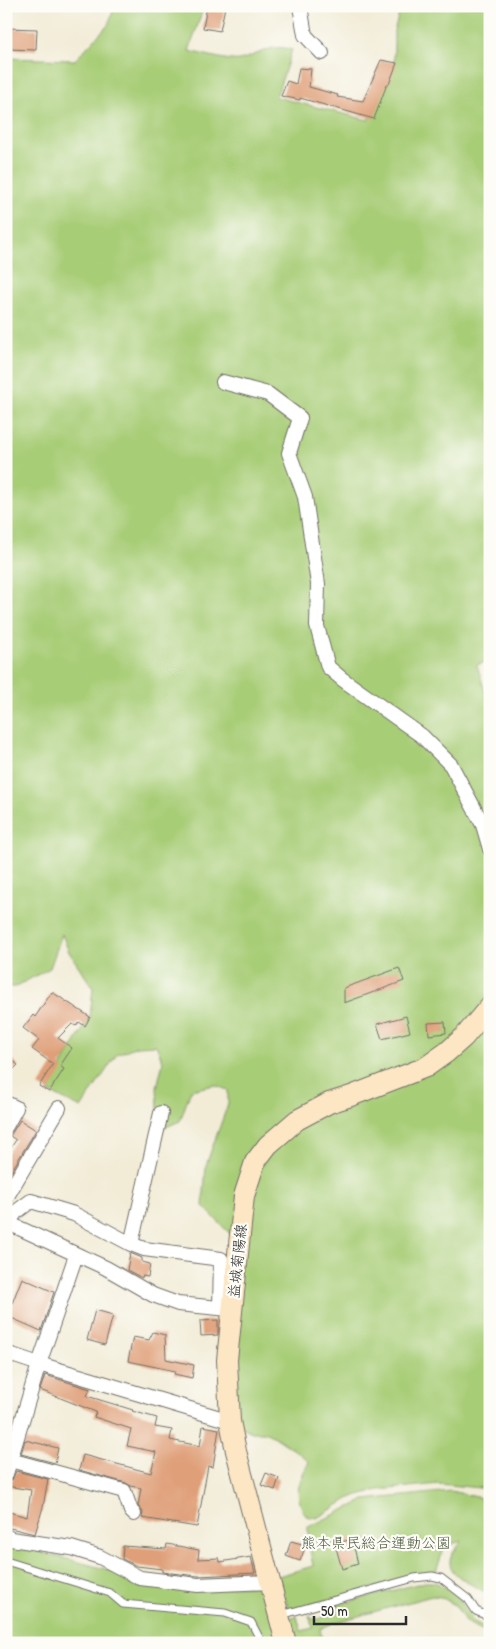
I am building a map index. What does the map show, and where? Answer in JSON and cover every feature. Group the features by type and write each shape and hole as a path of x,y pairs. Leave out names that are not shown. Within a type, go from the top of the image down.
{"main road":[{"name":"益城菊陽線","path":"286,1643 236,1451 230,1421 226,1309 244,1196 255,1162 268,1144 297,1120 329,1103 426,1067 464,1037 490,1006"}],"street":[{"path":"300,6 305,35 322,53"},
{"path":"223,382 268,394 300,418 289,452 305,497 318,584 317,626 328,667 422,736 451,765 483,825 490,849"},
{"path":"6,1103 16,1108 6,1126"},
{"path":"6,1198 59,1108"},
{"path":"131,1244 161,1113"},
{"path":"32,1201 74,1214 144,1249 221,1259 226,1309 178,1304 154,1296 106,1268 7,1223 16,1212 32,1201"},
{"path":"6,1474 39,1364 76,1255"},
{"path":"6,1353 230,1421"},
{"path":"10,1460 124,1491 131,1511 134,1514"},
{"path":"6,1536 11,1539 71,1548 100,1557 140,1578 198,1585 270,1582"}],"lane":[{"path":"6,1561 110,1593 123,1604 224,1613 251,1622 262,1643"},
{"path":"279,1615 414,1578 432,1576 441,1578 462,1594 468,1599 476,1612 490,1617"}],"green space":[{"path":"115,6 204,6 189,51 222,59 239,60 265,50 285,48 292,50 276,97 368,120 394,65 394,31 401,6 490,6 490,660 477,665 490,707 490,1489 439,1484 378,1490 348,1499 317,1518 306,1516 299,1501 298,1489 309,1462 275,1437 264,1432 252,1432 230,1421 238,1242 203,1206 206,1165 228,1104 228,1090 214,1085 191,1090 180,1121 159,1130 157,1087 163,1062 156,1045 137,1046 117,1054 81,1108 49,1092 90,1017 93,988 69,952 62,934 50,968 15,987 6,987 6,58 75,60 108,25"},
{"name":"熊本県民総合運動公園","path":"451,1491 490,1500 490,1533 487,1534 490,1534 490,1595 459,1577 451,1567 452,1555 462,1541 445,1546 436,1571 289,1610 278,1576 313,1566 308,1527 365,1500"},
{"name":"熊本県民総合運動公園","path":"6,1543 113,1571 135,1584 196,1589 261,1585 273,1621 297,1616 301,1631 313,1628 309,1615 315,1620 324,1617 323,1612 325,1608 425,1582 435,1582 448,1589 460,1600 473,1621 490,1630 490,1636 465,1621 455,1605 441,1597 432,1596 333,1623 320,1629 323,1643 6,1643"}],"building":[{"path":"207,6 225,7 220,31 203,28"},
{"path":"6,28 37,29 36,50 6,49"},
{"path":"381,60 397,63 374,119 300,98 300,100 281,96 287,81 296,84 299,68 311,69 309,87 338,95 337,97 363,101"},
{"path":"399,968 404,981 344,1003 344,988"},
{"path":"52,992 90,1017 85,1026 79,1022 76,1026 72,1024 58,1038 72,1048 60,1066 64,1069 49,1092 39,1086 53,1064 32,1049 39,1040 23,1028 33,1015 35,1017"},
{"path":"406,1016 410,1032 382,1039 377,1024"},
{"path":"445,1022 446,1033 429,1035 428,1023"},
{"path":"6,1054 18,1065 6,1077"},
{"path":"20,1120 36,1130 6,1180 6,1155 16,1140 10,1136"},
{"path":"130,1253 142,1258 142,1262 150,1264 148,1277 142,1276 142,1278 127,1270"},
{"path":"22,1278 54,1292 41,1331 7,1316"},
{"path":"95,1310 113,1315 105,1345 87,1340"},
{"path":"218,1320 218,1335 201,1336 200,1321"},
{"path":"153,1332 165,1335 166,1359 194,1365 192,1378 174,1374 175,1371 128,1361 133,1337 149,1340"},
{"path":"45,1375 90,1389 87,1396 157,1418 155,1427 172,1430 170,1440 200,1446 203,1426 219,1429 213,1467 208,1466 197,1527 142,1518 143,1512 138,1506 141,1488 79,1470 83,1455 151,1473 156,1452 127,1446 131,1429 94,1417 96,1412 40,1390"},
{"path":"25,1440 58,1448 55,1463 21,1454"},
{"path":"16,1471 48,1479 43,1507 35,1534 6,1527 6,1511 27,1517 31,1490 6,1486 6,1483 12,1480"},
{"path":"266,1473 279,1478 275,1490 261,1485"},
{"path":"352,1539 358,1564 342,1569 335,1544"},
{"path":"291,1541 306,1545 300,1561 286,1556"},
{"path":"167,1544 199,1550 198,1559 219,1558 220,1562 251,1557 255,1573 198,1576 162,1572 162,1569 137,1566 122,1559 123,1546 166,1549"}]}
